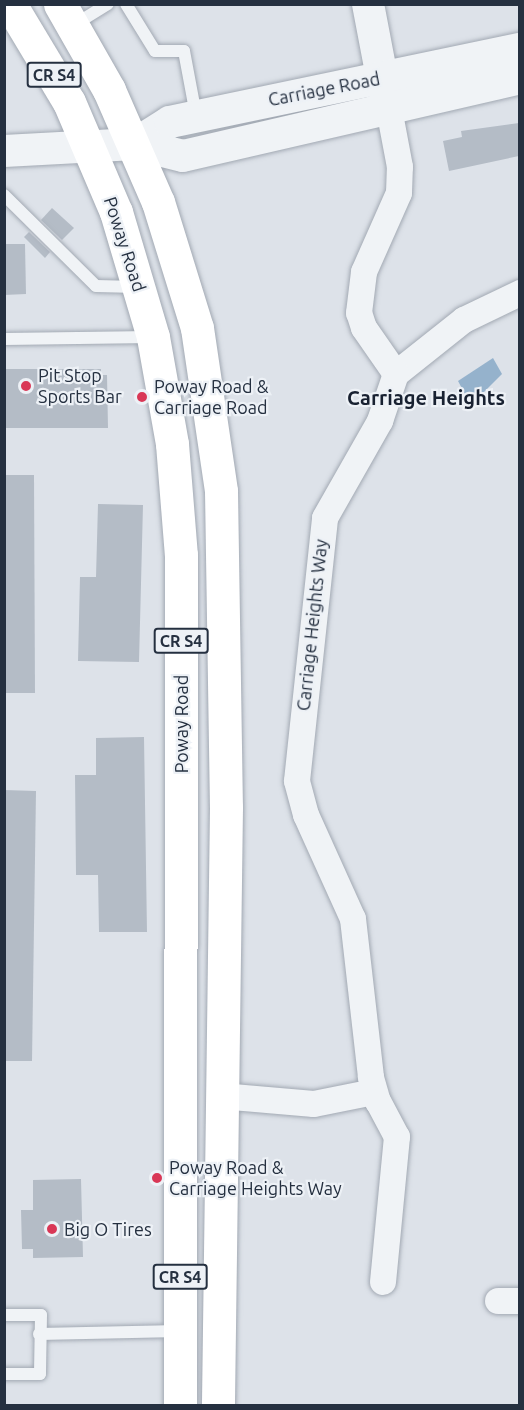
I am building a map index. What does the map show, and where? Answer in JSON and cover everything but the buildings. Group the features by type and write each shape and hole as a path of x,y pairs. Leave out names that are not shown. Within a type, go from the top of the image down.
{"main road":[{"name":"Poway Road","path":"10,4 56,77 90,147 140,287 153,337 172,444 181,555 180,1406"},
{"name":"CR S4","path":"67,15 135,144 158,202 197,328 221,491 226,807 220,1096 218,1406"}],"street":[{"path":"368,4 400,166 399,193 364,272 359,313 364,328 396,374 464,320 519,293"},
{"name":"Carriage Road","path":"135,144 170,122 519,49"},
{"name":"Carriage Road","path":"4,151 135,144 183,156 519,78"},
{"name":"Carriage Heights Way","path":"383,1282 398,1147 393,1126 374,1092 353,919 306,815 298,774 325,518 380,421 396,374"},
{"path":"220,1096 314,1104 374,1092"}],"lane":[{"path":"67,15 108,4"},
{"path":"126,4 155,51 184,51 196,116"},
{"path":"4,195 96,286 140,287"},
{"path":"4,339 153,337"},
{"path":"4,1315 41,1315 40,1374 4,1374"},
{"path":"39,1334 180,1331"}],"water":[{"path":"493,358 502,374 482,394 465,394 458,381"}],"place":[{"name":"Pit Stop Sports Bar","path":"26,386"},
{"name":"Poway Road & Carriage Road","path":"142,397"},
{"name":"Poway Road & Carriage Heights Way","path":"157,1178"},
{"name":"Big O Tires","path":"52,1229"}],"district":[{"name":"Carriage Heights","path":"426,397"}]}
